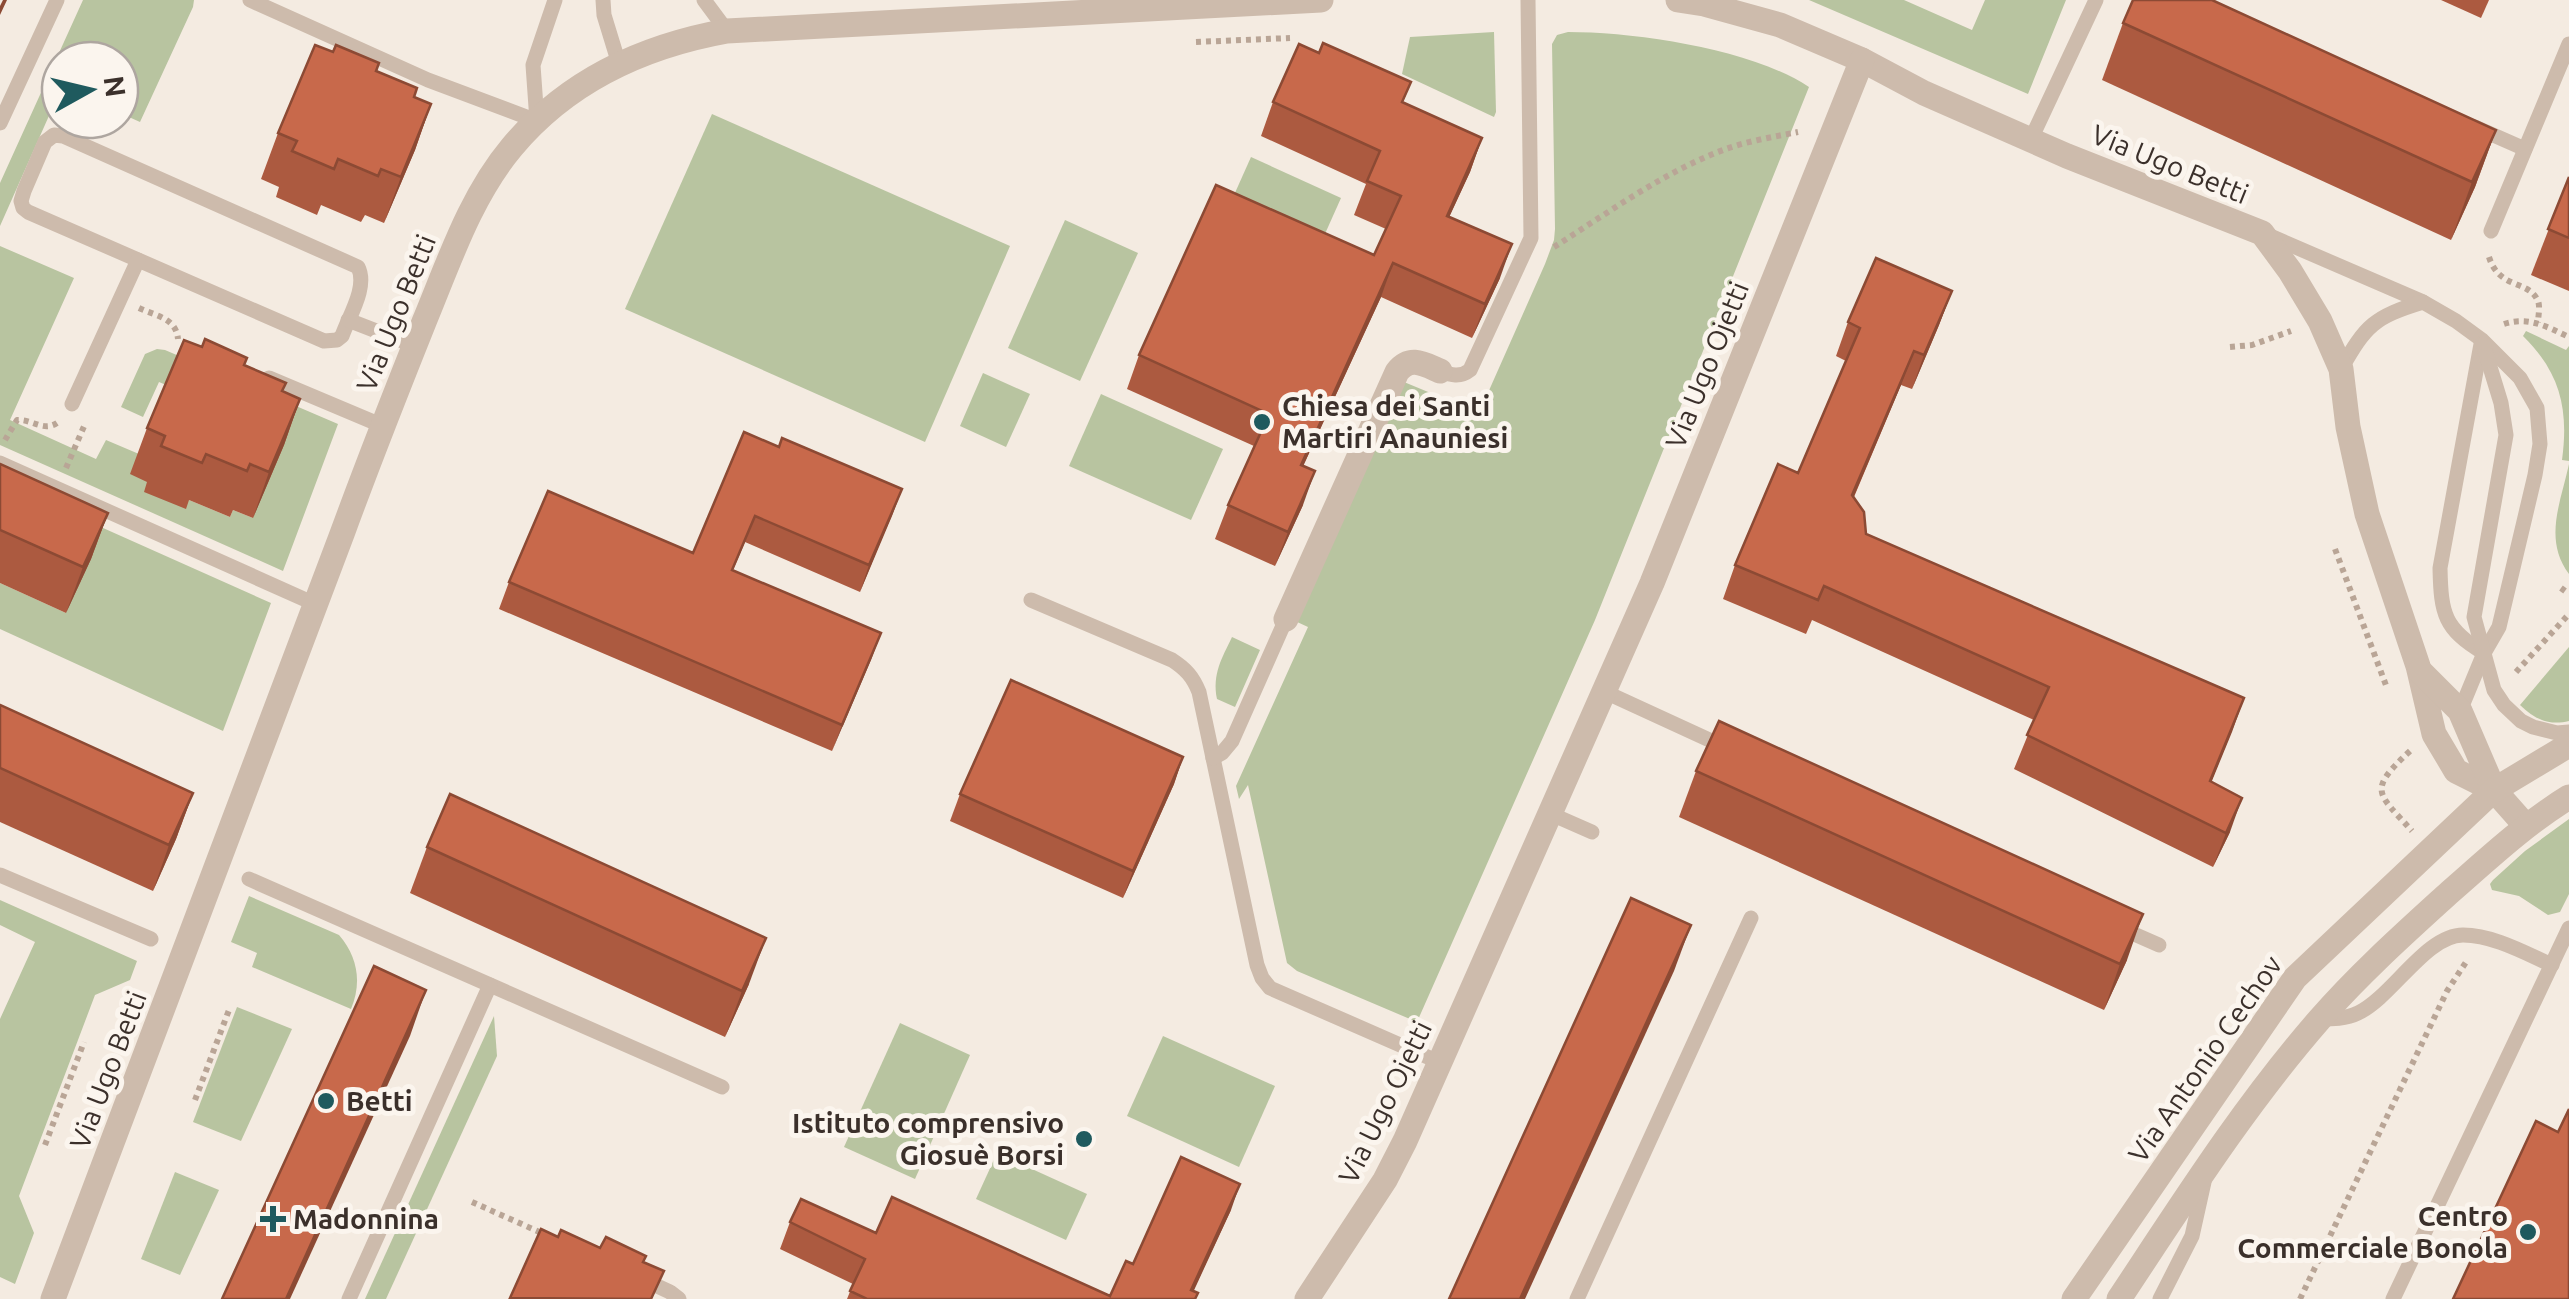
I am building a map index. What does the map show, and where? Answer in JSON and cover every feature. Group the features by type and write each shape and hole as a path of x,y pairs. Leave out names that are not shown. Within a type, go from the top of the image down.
{"street":[{"name":"Via Ugo Betti","path":"53,1299 415,346 474,206 512,147 537,120 590,80 619,64 659,46 727,31 1321,0"},
{"name":"Via Ugo Betti","path":"1678,0 1780,25 2067,156 2262,233 2320,321 2340,369 2366,514 2419,670 2434,734 2456,771 2494,790"},
{"name":"Via Ugo Ojetti","path":"1308,1299 1385,1180 1405,1141 1652,583 1862,60"},
{"path":"1286,619 1397,372 1407,362 1440,371"},
{"name":"Via Ugo Betti","path":"2419,670 2460,710 2494,790"},
{"name":"Via Antonio Cechov","path":"2074,1299 2295,978 2494,790 2569,745"},
{"path":"2494,790 2526,825"},
{"path":"2119,1299 2208,1166 2319,1020 2401,937 2526,825 2569,797"}],"lane":[{"path":"0,122 57,0"},
{"path":"250,0 428,80 537,120 533,65 555,0"},
{"path":"603,0 619,64"},
{"path":"704,0 727,31"},
{"path":"1440,371 1464,375 1470,370 1530,238 1528,0"},
{"path":"2031,139 2096,0"},
{"path":"2491,231 2569,44"},
{"path":"2456,118 2525,150"},
{"path":"51,136 63,136 358,268 362,273 361,286 348,320 342,336 324,340 28,212 21,200 45,142 51,136"},
{"path":"2262,233 2423,302 2456,321 2482,340 2520,378 2536,408 2540,444 2500,626 2460,710"},
{"path":"72,404 138,260"},
{"path":"2340,369 2361,335 2389,313 2423,302"},
{"path":"348,320 415,346"},
{"path":"2482,340 2506,435 2474,617 2494,690 2513,713 2533,728 2569,732"},
{"path":"2482,340 2440,568 2445,614 2458,637 2484,653"},
{"path":"246,368 383,426"},
{"path":"0,463 315,604"},
{"path":"1031,600 1172,660 1188,671 1199,692 1252,946 1262,978 1270,988 1439,1062"},
{"path":"1212,758 1232,741 1286,619"},
{"path":"1605,692 1748,757"},
{"path":"1550,814 1592,832"},
{"path":"0,875 151,940"},
{"path":"249,879 722,1087"},
{"path":"1577,1299 1751,918"},
{"path":"2105,921 2159,945"},
{"path":"2393,1299 2569,928"},
{"path":"2319,1020 2349,1016 2367,1008 2437,943 2454,936 2479,937 2552,965"},
{"path":"349,1299 490,985"},
{"path":"2160,1299 2192,1236 2208,1166"},
{"path":"619,1268 679,1299"}],"path":[{"path":"1196,42 1290,38"},
{"path":"1544,254 1691,163 1725,149 1798,132"},
{"path":"2491,231 2488,251 2493,269 2534,295 2539,304 2538,323"},
{"path":"119,300 172,322 178,339"},
{"path":"2504,324 2524,320 2569,337"},
{"path":"2230,347 2252,345 2320,321"},
{"path":"0,450 16,420 50,427 72,404 84,425 56,488"},
{"path":"2335,548 2387,688"},
{"path":"2561,588 2569,594"},
{"path":"2522,667 2569,614"},
{"path":"2394,810 2382,798 2381,786 2388,771 2420,742"},
{"path":"2300,1299 2447,991 2474,950"},
{"path":"195,1100 229,1010"},
{"path":"45,1146 84,1042"},
{"path":"472,1202 552,1238"}],"green space":[{"path":"83,0 194,0 140,122 140,40 65,40"},
{"path":"1809,0 1904,0 1972,30 1985,0 2066,0 2028,94"},
{"path":"1494,32 1494,117 1402,74 1410,37"},
{"path":"1557,35 1626,35 1693,45 1757,62 1809,87 1595,620 1417,1022 1297,971 1287,963 1248,785 1239,799 1236,786 1308,627 1295,621 1404,382 1479,413 1545,264 1555,229 1552,44"},
{"path":"40,95 40,136 0,226 0,183"},
{"path":"712,114 1010,246 925,442 625,309"},
{"path":"1251,157 1341,198 1320,245 1230,204"},
{"path":"1065,220 1138,253 1080,381 1008,348"},
{"path":"0,246 74,278 10,420 96,459 106,440 139,454 189,500 230,517 233,510 253,518 185,393 159,382 143,417 121,407 145,354 165,350 338,424 283,571 0,445"},
{"path":"2526,331 2566,350 2569,346 2569,461 2562,460 2564,424 2559,392 2546,363 2523,336"},
{"path":"983,373 1030,394 1006,447 960,426"},
{"path":"1101,394 1223,449 1191,520 1069,466"},
{"path":"2569,464 2569,574 2561,561 2555,534"},
{"path":"0,482 271,603 223,731 0,629 0,583 66,613"},
{"path":"1232,637 1260,650 1235,707 1217,699 1216,690 1219,666"},
{"path":"2569,647 2569,721 2542,720 2520,705"},
{"path":"2569,819 2569,894 2560,912 2548,915 2519,896 2492,890 2493,880"},
{"path":"249,896 339,935 356,970 351,1009 252,967 257,953 231,942"},
{"path":"0,900 137,961 130,980 95,995 19,1196 34,1233 15,1284 0,1277 0,1019 35,942 0,925"},
{"path":"237,1007 292,1029 241,1141 193,1122"},
{"path":"494,1016 497,1056 386,1299 365,1299"},
{"path":"900,1023 970,1055 915,1179 844,1147"},
{"path":"1163,1036 1275,1086 1239,1167 1127,1116"},
{"path":"997,1153 1087,1194 1066,1240 976,1199"},
{"path":"175,1172 219,1190 180,1275 141,1259"}],"building":[{"path":"2133,0 2212,0 2496,130 2472,182 2123,23"},
{"path":"1323,43 1411,82 1402,102 1482,138 1447,216 1512,244 1485,304 1393,263 1301,465 1315,471 1288,532 1228,505 1269,414 1139,355 1216,185 1374,255 1401,196 1367,181 1380,151 1273,102 1299,44 1319,53"},
{"path":"315,45 333,52 336,45 379,63 376,71 417,88 414,97 431,104 401,177 381,169 378,176 338,159 334,169 292,151 297,141 278,133"},
{"path":"2569,177 2569,238 2548,229"},
{"path":"1876,258 1952,291 1924,355 1914,351 1852,495 1864,512 1866,534 2244,698 2210,781 2242,798 2226,833 2027,735 2049,687 1824,586 1818,600 1735,565 1778,464 1798,473 1860,328 1848,322"},
{"path":"205,339 247,358 244,365 286,383 282,391 300,399 269,472 250,464 247,471 206,454 202,463 161,446 165,436 147,428 184,340 202,347"},
{"path":"744,432 779,447 782,438 902,489 869,565 755,516 732,570 881,633 842,725 509,582 548,491 693,553"},
{"path":"0,464 108,513 83,567 0,530"},
{"path":"1011,680 1183,757 1133,871 960,794"},
{"path":"0,705 193,793 169,845 0,768"},
{"path":"1719,721 2143,914 2120,964 1696,771"},
{"path":"450,794 766,938 742,991 427,847"},
{"path":"1631,898 1691,925 1520,1299 1449,1299"},
{"path":"374,966 426,990 286,1299 222,1299"},
{"name":"Centro Commerciale Bonola","path":"2569,1109 2569,1299 2453,1299 2536,1121 2558,1132"},
{"path":"1181,1157 1240,1184 1191,1290 1198,1293 1195,1299 867,1299 850,1291 865,1259 790,1222 801,1199 876,1233 892,1197 1110,1296 1126,1261 1133,1264"},
{"path":"541,1229 558,1237 561,1230 600,1248 606,1237 646,1256 643,1262 664,1271 651,1299 510,1298"}],"place":[{"name":"Chiesa dei Santi Martiri Anauniesi","path":"1262,422"},
{"name":"Betti","path":"326,1101"},
{"name":"Istituto comprensivo Giosuè Borsi","path":"1084,1139"},
{"name":"Madonnina","path":"273,1219"},
{"name":"Centro Commerciale Bonola","path":"2528,1232"}]}
